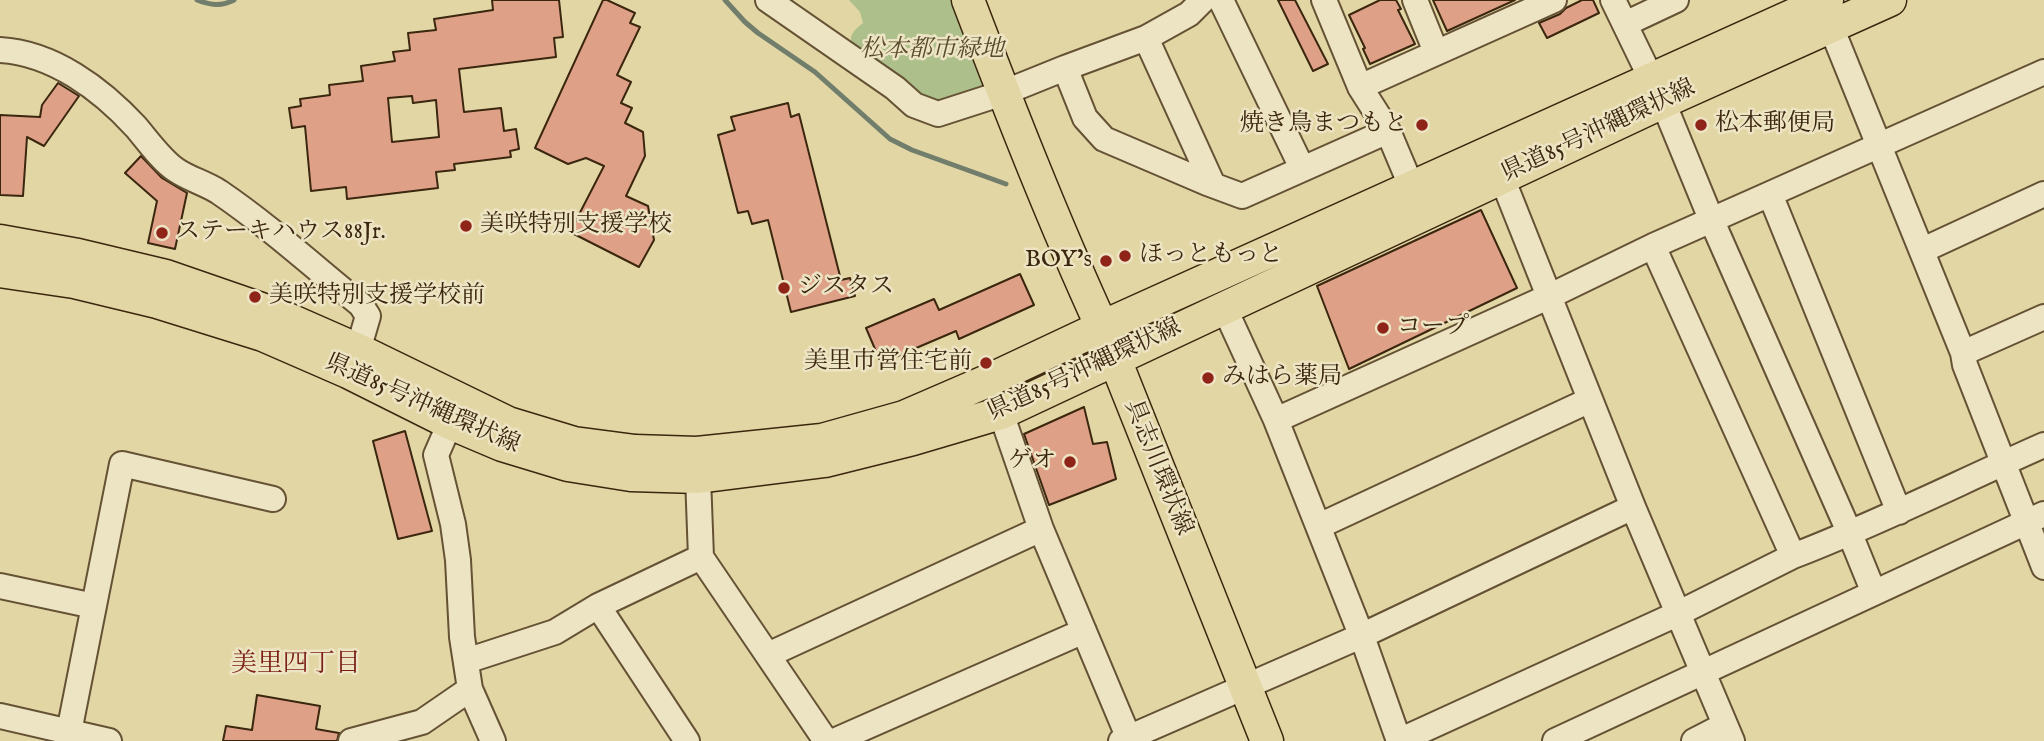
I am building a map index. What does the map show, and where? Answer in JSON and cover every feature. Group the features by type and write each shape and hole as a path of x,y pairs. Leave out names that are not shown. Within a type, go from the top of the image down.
{"main road":[{"name":"具志川環状線","path":"968,0 1003,93 1102,327 1267,741"},
{"name":"県道85号沖縄環状線","path":"0,241 78,255 166,276 276,314 358,350 508,424 574,443 635,451 697,453 822,440 905,416 1412,188 1656,91 1829,13 1890,0"},
{"name":"県道85号沖縄環状線","path":"0,271 74,282 145,299 263,335 348,372 450,424 502,445 568,465 631,475 698,477 825,461 1000,413 1502,178 1656,91"}],"street":[{"path":"768,0 895,88 914,105 938,114 1003,93 1146,38 1189,14 1203,0"},
{"path":"1221,0 1302,168"},
{"path":"1324,0 1360,87 1388,131 1412,188"},
{"path":"1415,0 1436,52"},
{"path":"1360,87 1436,52 1518,7 1554,0"},
{"path":"1613,0 1645,66 1874,593"},
{"path":"1625,24 1676,0"},
{"path":"1829,13 1964,353 1965,365 2003,463 2035,518 2044,567"},
{"path":"1146,38 1213,185"},
{"path":"0,50 24,54 77,77 114,104 175,170 217,191 261,223 361,305 368,316 358,350"},
{"path":"1065,68 1085,118 1104,139 1242,196 1388,131"},
{"path":"1276,420 1548,297 1711,219 2044,72"},
{"path":"1502,178 1633,507 1729,733 1694,741"},
{"path":"1770,194 1899,512"},
{"path":"1923,250 2044,194"},
{"path":"1653,246 1793,556"},
{"path":"1224,307 1276,420 1319,526 1399,741 1677,614 1793,556 1850,534 2044,444"},
{"path":"1964,353 2044,317"},
{"path":"1319,526 1590,400"},
{"path":"1000,413 1041,529 1126,740 1362,636 1633,507"},
{"path":"450,424 436,455 453,524 470,689 493,741"},
{"path":"69,732 122,464 273,499"},
{"path":"698,477 701,557 826,741"},
{"path":"1555,741 2035,518"},
{"path":"768,656 1041,529"},
{"path":"466,660 555,632 598,606 701,557"},
{"path":"0,586 94,606"},
{"path":"598,606 687,741"},
{"path":"835,741 1084,631"},
{"path":"351,741 422,723 470,689"},
{"path":"0,716 109,741"}],"green space":[{"name":"松本都市緑地","path":"849,0 968,0 1003,93 938,114 856,61 851,40 854,32 863,23 860,12"}],"building":[{"path":"492,0 559,0 563,37 554,38 556,57 459,69 464,112 501,108 504,131 516,129 519,149 510,151 511,157 454,164 455,170 436,172 438,188 347,199 346,187 311,191 305,126 292,128 289,108 301,106 300,99 330,95 329,85 363,81 361,66 395,61 393,52 410,50 408,33 436,30 434,19 493,10","holes":["412,96 413,103 436,100 439,137 392,142 388,98"]},
{"path":"603,0 635,13 630,23 640,27 617,75 631,82 621,103 632,108 625,123 643,132 645,156 626,196 648,206 654,240 639,267 570,232 604,166 586,158 568,164 535,148"},
{"path":"1278,0 1295,0 1328,64 1313,71"},
{"path":"1380,0 1396,0 1401,9 1398,10 1415,44 1370,64 1349,15"},
{"path":"1433,0 1515,0 1447,31"},
{"path":"1582,0 1593,0 1599,13 1547,38 1539,23"},
{"path":"58,83 79,96 44,146 27,137 23,196 0,195 0,115 40,117 42,105"},
{"path":"788,103 791,117 799,114 841,280 850,278 855,296 791,312 768,220 752,224 748,211 738,213 718,135 735,130 731,117"},
{"path":"141,156 162,178 187,193 175,249 148,243 157,201 125,173"},
{"name":"コープ","path":"1481,210 1517,288 1349,369 1317,286"},
{"path":"1020,274 1034,305 959,339 956,331 881,363 866,328 934,299 939,310"},
{"name":"ゲオ","path":"1084,407 1093,444 1107,442 1116,479 1049,505 1024,434"},
{"path":"405,431 432,531 398,539 373,441"},
{"path":"257,695 320,706 316,729 339,733 337,741 223,741 226,726 252,730"}],"waterway":[{"path":"197,0 216,4 234,0"},
{"path":"725,0 758,33 815,72 890,139 912,150 1006,184"}],"place":[{"name":"焼き鳥まつもと","path":"1422,125"},
{"name":"松本郵便局","path":"1701,125"},
{"name":"美咲特別支援学校","path":"466,226"},
{"name":"ステーキハウス88Jr.","path":"162,233"},
{"name":"ほっともっと","path":"1125,256"},
{"name":"BOY's","path":"1106,261"},
{"name":"ジスタス","path":"784,288"},
{"name":"美咲特別支援学校前","path":"255,297"},
{"name":"コープ","path":"1383,328"},
{"name":"美里市営住宅前","path":"986,363"},
{"name":"みはら薬局","path":"1208,378"},
{"name":"ゲオ","path":"1070,462"}],"district":[{"name":"美里四丁目","path":"296,666"}]}
